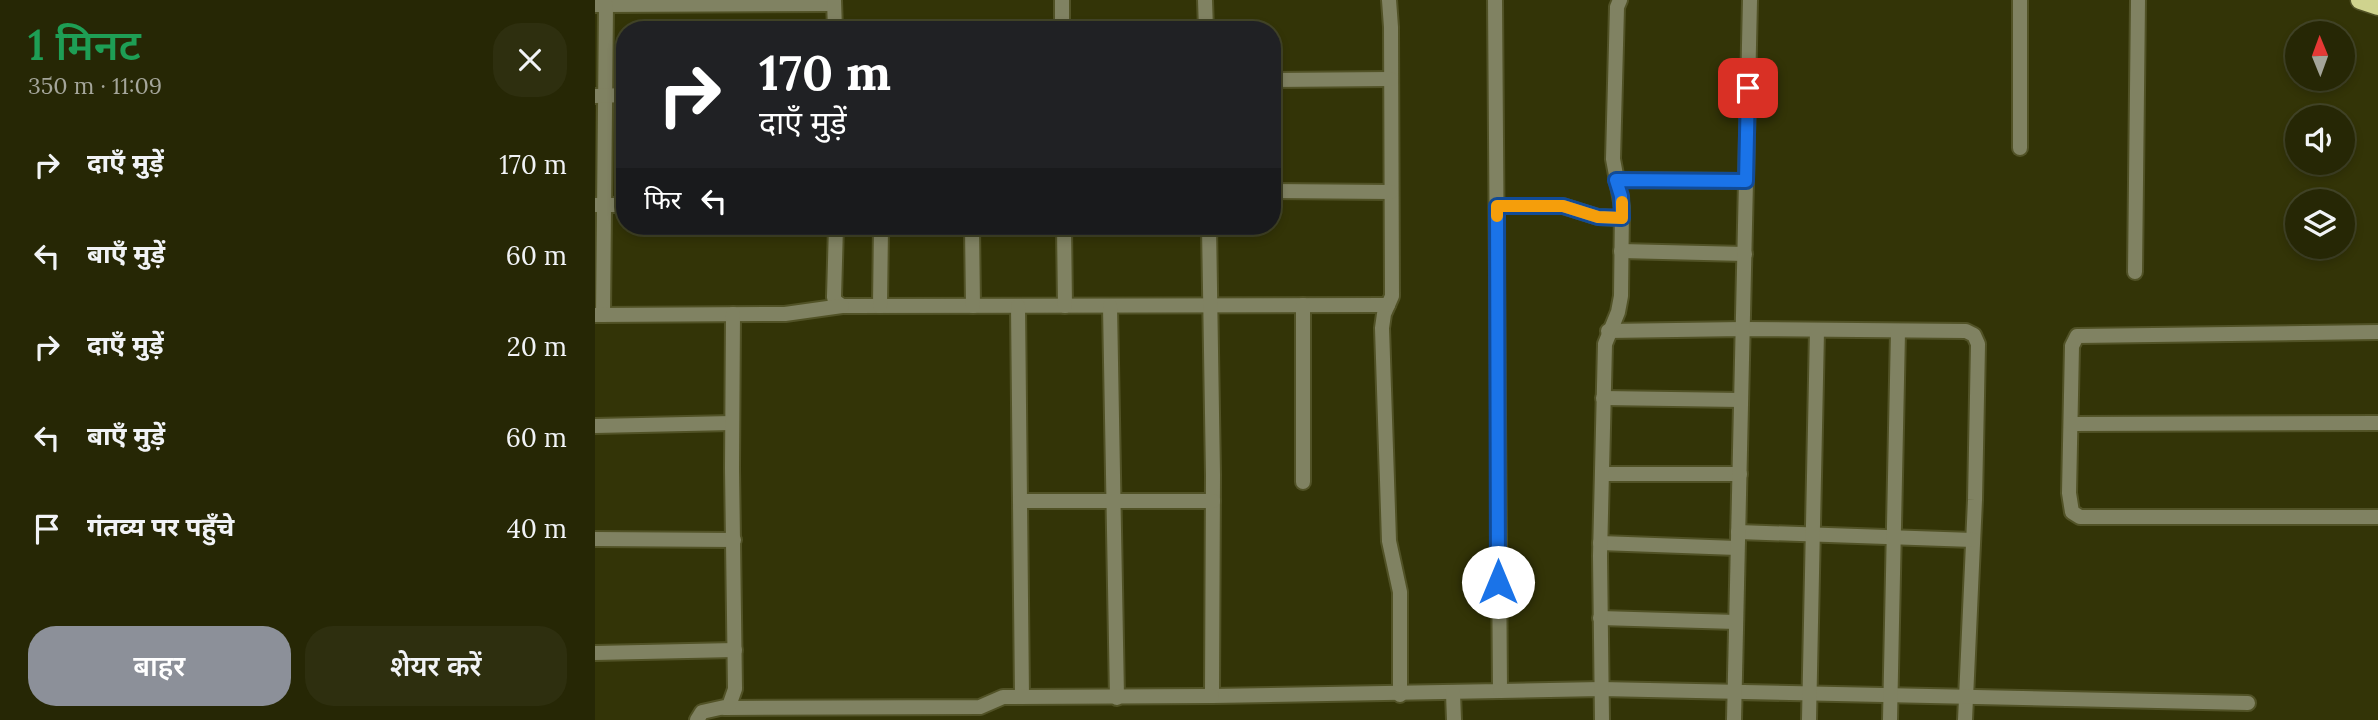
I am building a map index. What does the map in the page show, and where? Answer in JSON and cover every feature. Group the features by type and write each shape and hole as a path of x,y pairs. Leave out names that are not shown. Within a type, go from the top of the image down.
{"main road":[{"path":"2360,0 2378,5"}],"street":[{"path":"1062,0 1062,21"},
{"path":"1205,0 1206,21"},
{"path":"1389,0 1392,296 1383,320 1383,342 1389,541 1400,592 1400,695"},
{"path":"1495,0 1500,691"},
{"path":"1602,720 1600,543 1605,344 1620,304 1622,251 1621,196 1613,159 1617,8 1620,0"},
{"path":"1734,720 1750,0"},
{"path":"2019,148 2020,0"},
{"path":"2135,272 2138,0"},
{"path":"835,21 834,2 602,4 599,315 798,313 842,306 1388,305"},
{"path":"1281,80 1391,79"},
{"path":"1616,180 1746,181"},
{"path":"1281,191 1391,192"},
{"path":"1497,206 1563,206 1598,217 1622,218"},
{"path":"836,235 834,297 842,306"},
{"path":"880,306 881,235"},
{"path":"972,235 973,306"},
{"path":"1064,235 1065,306"},
{"path":"1209,235 1213,501 1212,696"},
{"path":"1622,251 1745,254"},
{"path":"1303,305 1303,482"},
{"path":"1017,306 1023,697"},
{"path":"1111,306 1117,698"},
{"path":"724,708 731,703 735,689 733,314"},
{"path":"1809,720 1817,330"},
{"path":"1608,331 1966,331 1977,338 1973,540 1965,720"},
{"path":"1890,720 1898,331"},
{"path":"2378,332 2077,337 2072,346 2070,508 2075,516 2080,517 2378,517"},
{"path":"1604,398 1741,400"},
{"path":"595,426 732,423"},
{"path":"2071,424 2378,423"},
{"path":"1602,474 1740,474"},
{"path":"1020,501 1213,501"},
{"path":"1738,532 1973,540"},
{"path":"595,539 734,540"},
{"path":"1600,543 1737,548"},
{"path":"1600,618 1736,622"},
{"path":"595,653 735,650"},
{"path":"697,720 702,712 724,708 944,714 980,708 1003,697 1400,695 1601,689 2248,703"},
{"path":"1453,693 1454,720"},
{"path":"995,701 995,720"}],"slow traffic":[{"path":"1497,216 1497,206 1563,206 1591,216 1622,218 1622,202"}],"route":[{"path":"1498,582 1497,206 1563,206 1591,216 1622,218 1621,196 1616,180 1746,181 1748,88"}]}
